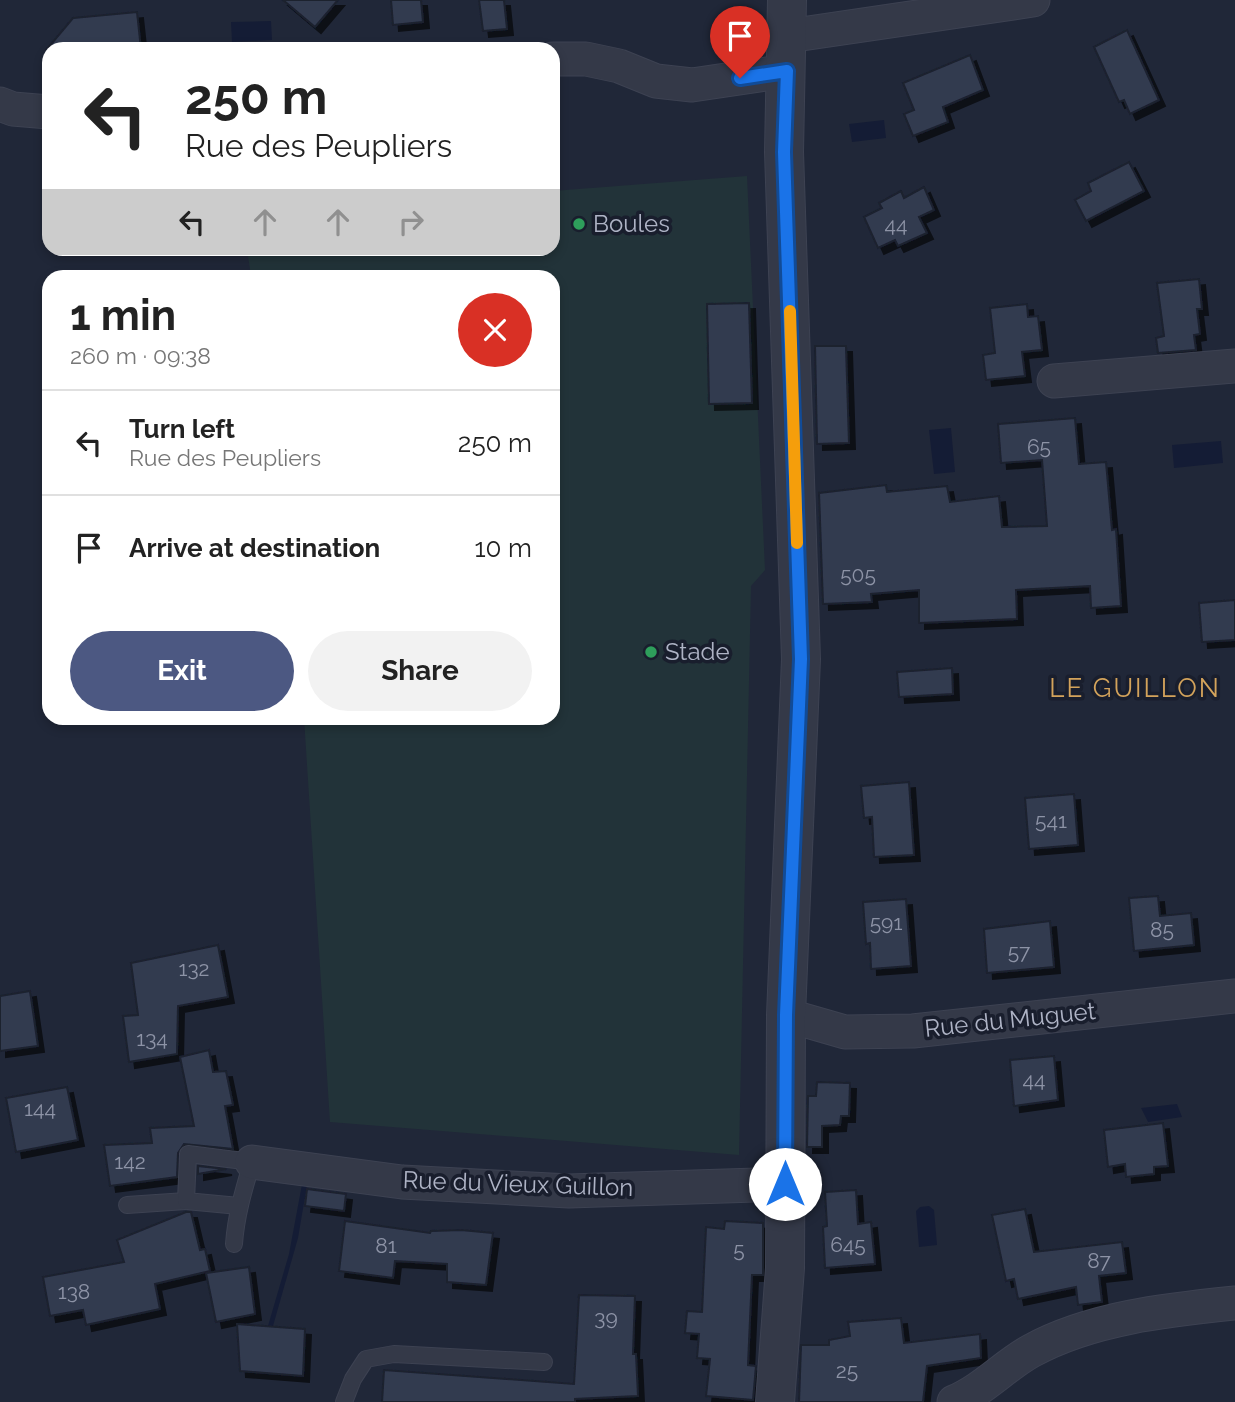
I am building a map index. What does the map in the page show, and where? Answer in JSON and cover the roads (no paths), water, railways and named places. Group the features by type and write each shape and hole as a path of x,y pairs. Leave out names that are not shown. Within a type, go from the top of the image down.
{"street":[{"path":"560,59 586,58 619,66 656,81 692,85 787,36 1033,0"},
{"path":"775,1402 785,1268 786,1015 801,659 784,152 787,36"},
{"path":"0,104 13,109 42,111"},
{"path":"1054,381 1235,366"},
{"name":"Rue du Muguet","path":"786,1015 845,1032 913,1031 1235,996"},
{"name":"Rue du Vieux Guillon","path":"252,1162 401,1182 569,1191 785,1184"},
{"path":"954,1402 967,1396 1030,1352 1069,1334 1161,1310 1235,1303"}],"lane":[{"path":"186,1201 188,1154 252,1162 239,1206 234,1244"},
{"path":"127,1205 186,1201 239,1206"},
{"path":"344,1402 353,1379 366,1359 394,1354 544,1362"}],"water":[{"path":"271,21 272,40 232,42 231,22"},
{"path":"884,120 886,138 852,142 849,124"},
{"path":"951,428 955,472 934,474 929,430"},
{"path":"1221,441 1223,463 1174,468 1172,445"},
{"path":"1177,1104 1182,1117 1148,1122 1141,1108"},
{"path":"303,1179 308,1179 298,1238 273,1326 268,1326 289,1254"},
{"path":"929,1206 934,1210 937,1245 919,1247 916,1211 920,1207"}],"place":[{"name":"Boules","path":"579,224"},
{"name":"Stade","path":"651,652"}],"district":[{"name":"LE GUILLON","path":"1135,688"}]}
